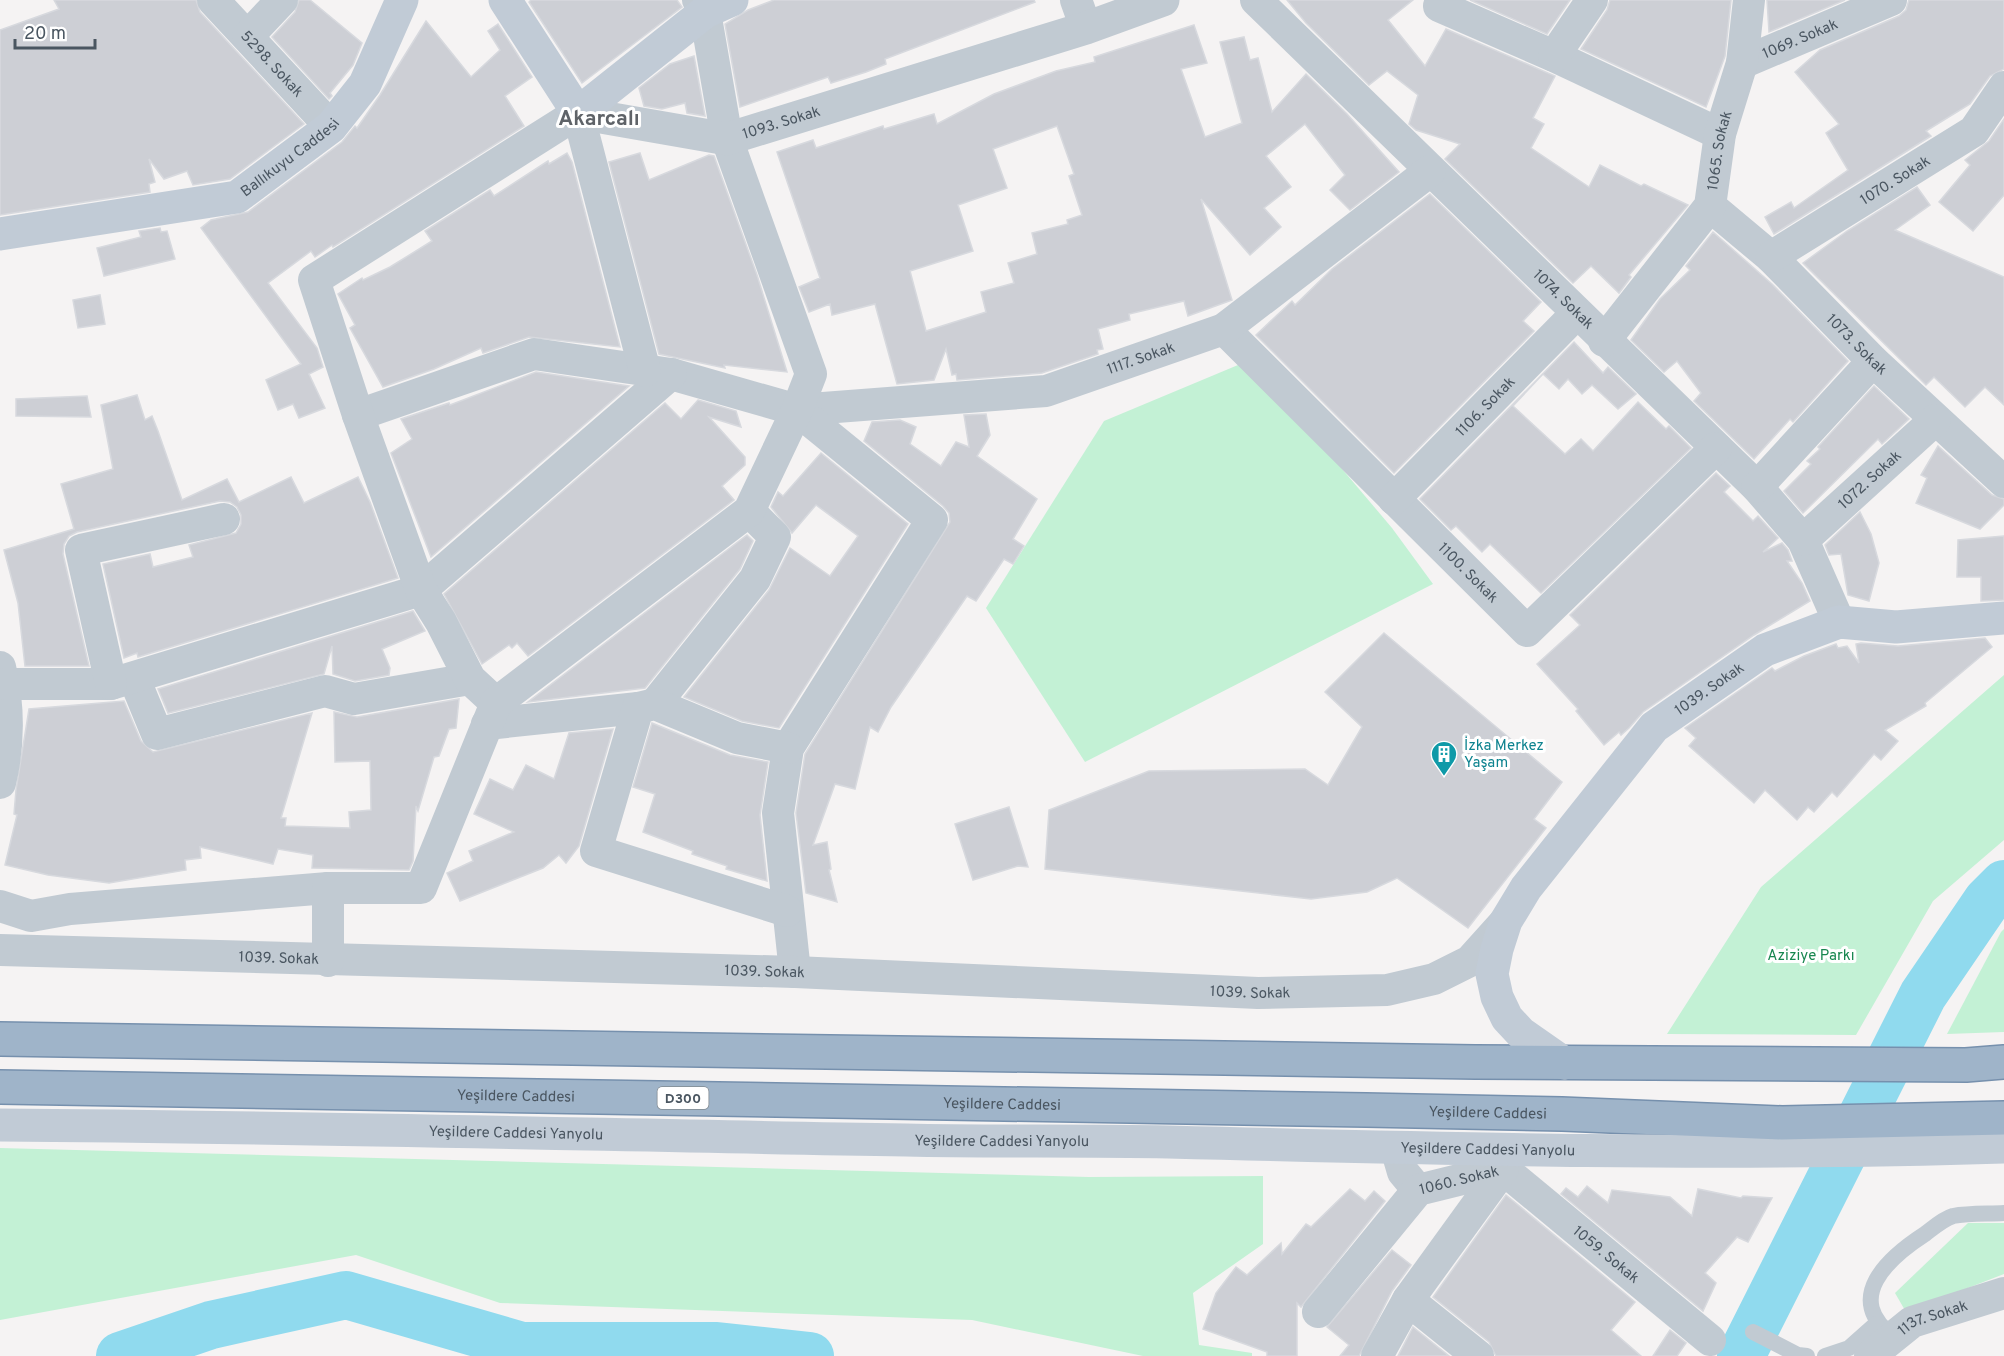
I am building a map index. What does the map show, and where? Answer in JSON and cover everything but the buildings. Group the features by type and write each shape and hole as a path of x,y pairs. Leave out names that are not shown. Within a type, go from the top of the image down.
{"highway":[{"path":"0,1039 1564,1063 1966,1065 2004,1062"},
{"name":"Yeşildere Caddesi","path":"0,1087 1366,1110 1782,1123 1902,1135 2004,1118"}],"main road":[{"name":"Ballıkuyu Caddesi","path":"0,234 237,197 331,127 365,84 402,0"},
{"path":"505,0 578,113 712,4"},
{"name":"1039. Sokak","path":"1564,1063 1521,1033 1507,1018 1481,967 1506,921 1555,849 1654,727 1765,650 1839,622 1896,627 2004,618"},
{"name":"Yeşildere Caddesi Yanyolu","path":"0,1125 233,1126 1396,1148 1758,1150 1902,1135 2004,1147"}],"street":[{"name":"5298. Sokak","path":"213,0 331,127"},
{"path":"248,36 282,0"},
{"name":"1093. Sokak","path":"578,113 727,139 1081,14 1163,0"},
{"name":"1074. Sokak","path":"1256,0 1756,487 1803,540 1839,622"},
{"path":"1444,0 1439,6 1554,56 1720,134"},
{"path":"1554,56 1592,0"},
{"name":"1065. Sokak","path":"1604,341 1710,206 1720,134 1742,63 1749,0"},
{"name":"1069. Sokak","path":"1742,63 1891,0"},
{"path":"0,906 31,916 70,909 328,888 421,888 491,713 748,510 797,410 810,374 727,139 712,4"},
{"name":"1070. Sokak","path":"1771,257 1974,131 2004,87"},
{"path":"491,713 421,590 358,415 314,280 578,113 658,373"},
{"name":"1117. Sokak","path":"797,410 1046,391 1224,329 1430,171"},
{"name":"1073. Sokak","path":"1710,206 1771,257 1873,361 2004,482"},
{"name":"1106. Sokak","path":"1394,499 1576,314"},
{"name":"1100. Sokak","path":"1224,329 1527,631 1716,448"},
{"path":"358,415 534,354 658,373 797,410 932,520 788,748 778,813 795,972"},
{"path":"1756,487 1873,361"},
{"path":"0,783 7,752 2,676 123,681 421,590 658,373"},
{"name":"1072. Sokak","path":"1803,540 1935,420"},
{"path":"748,510 775,537 755,579 646,706 596,851 787,911"},
{"path":"224,519 81,550 123,681 157,734 325,692 354,699 470,679"},
{"path":"491,713 646,706 737,738 788,748"},
{"path":"328,888 328,961"},
{"name":"1039. Sokak","path":"0,950 328,961 795,972 1257,993 1387,990 1481,967"},
{"path":"1396,1148 1403,1172 1418,1190"},
{"name":"1060. Sokak","path":"1318,1312 1418,1190 1503,1169"},
{"name":"1060. Sokak","path":"1377,1356 1408,1300 1503,1169"},
{"name":"1059. Sokak","path":"1503,1169 1710,1340"},
{"name":"1137. Sokak","path":"1880,1339 1912,1322 2004,1293"},
{"path":"1408,1300 1478,1356"}],"lane":[{"path":"1825,1356 1880,1339 1871,1304 1873,1284 1895,1254 1951,1216 2004,1213"},
{"path":"1753,1332 1798,1355 1808,1356"}],"green space":[{"path":"1250,360 1392,528 1433,584 1085,762 986,608 1104,421"},
{"name":"Aziziye Parkı","path":"2004,675 2004,840 1933,901 1856,1035 1667,1034 1761,887"},
{"path":"2004,929 2004,1032 1947,1034 2001,932"},
{"path":"0,1148 1089,1177 1263,1176 1263,1244 1193,1293 1199,1345 1252,1353 1252,1356 1143,1356 972,1320 500,1303 356,1255 0,1320"},
{"path":"1968,1223 2004,1223 2004,1274 1906,1312 1895,1293"}],"waterway":[{"path":"1741,1356 1923,995 1987,901 2004,884"},
{"path":"120,1356 211,1325 346,1295 522,1346 717,1346 810,1356"}],"place":[{"name":"İzka Merkez Yaşam","path":"1444,777"}],"district":[{"name":"Akarcalı","path":"599,118"}]}
